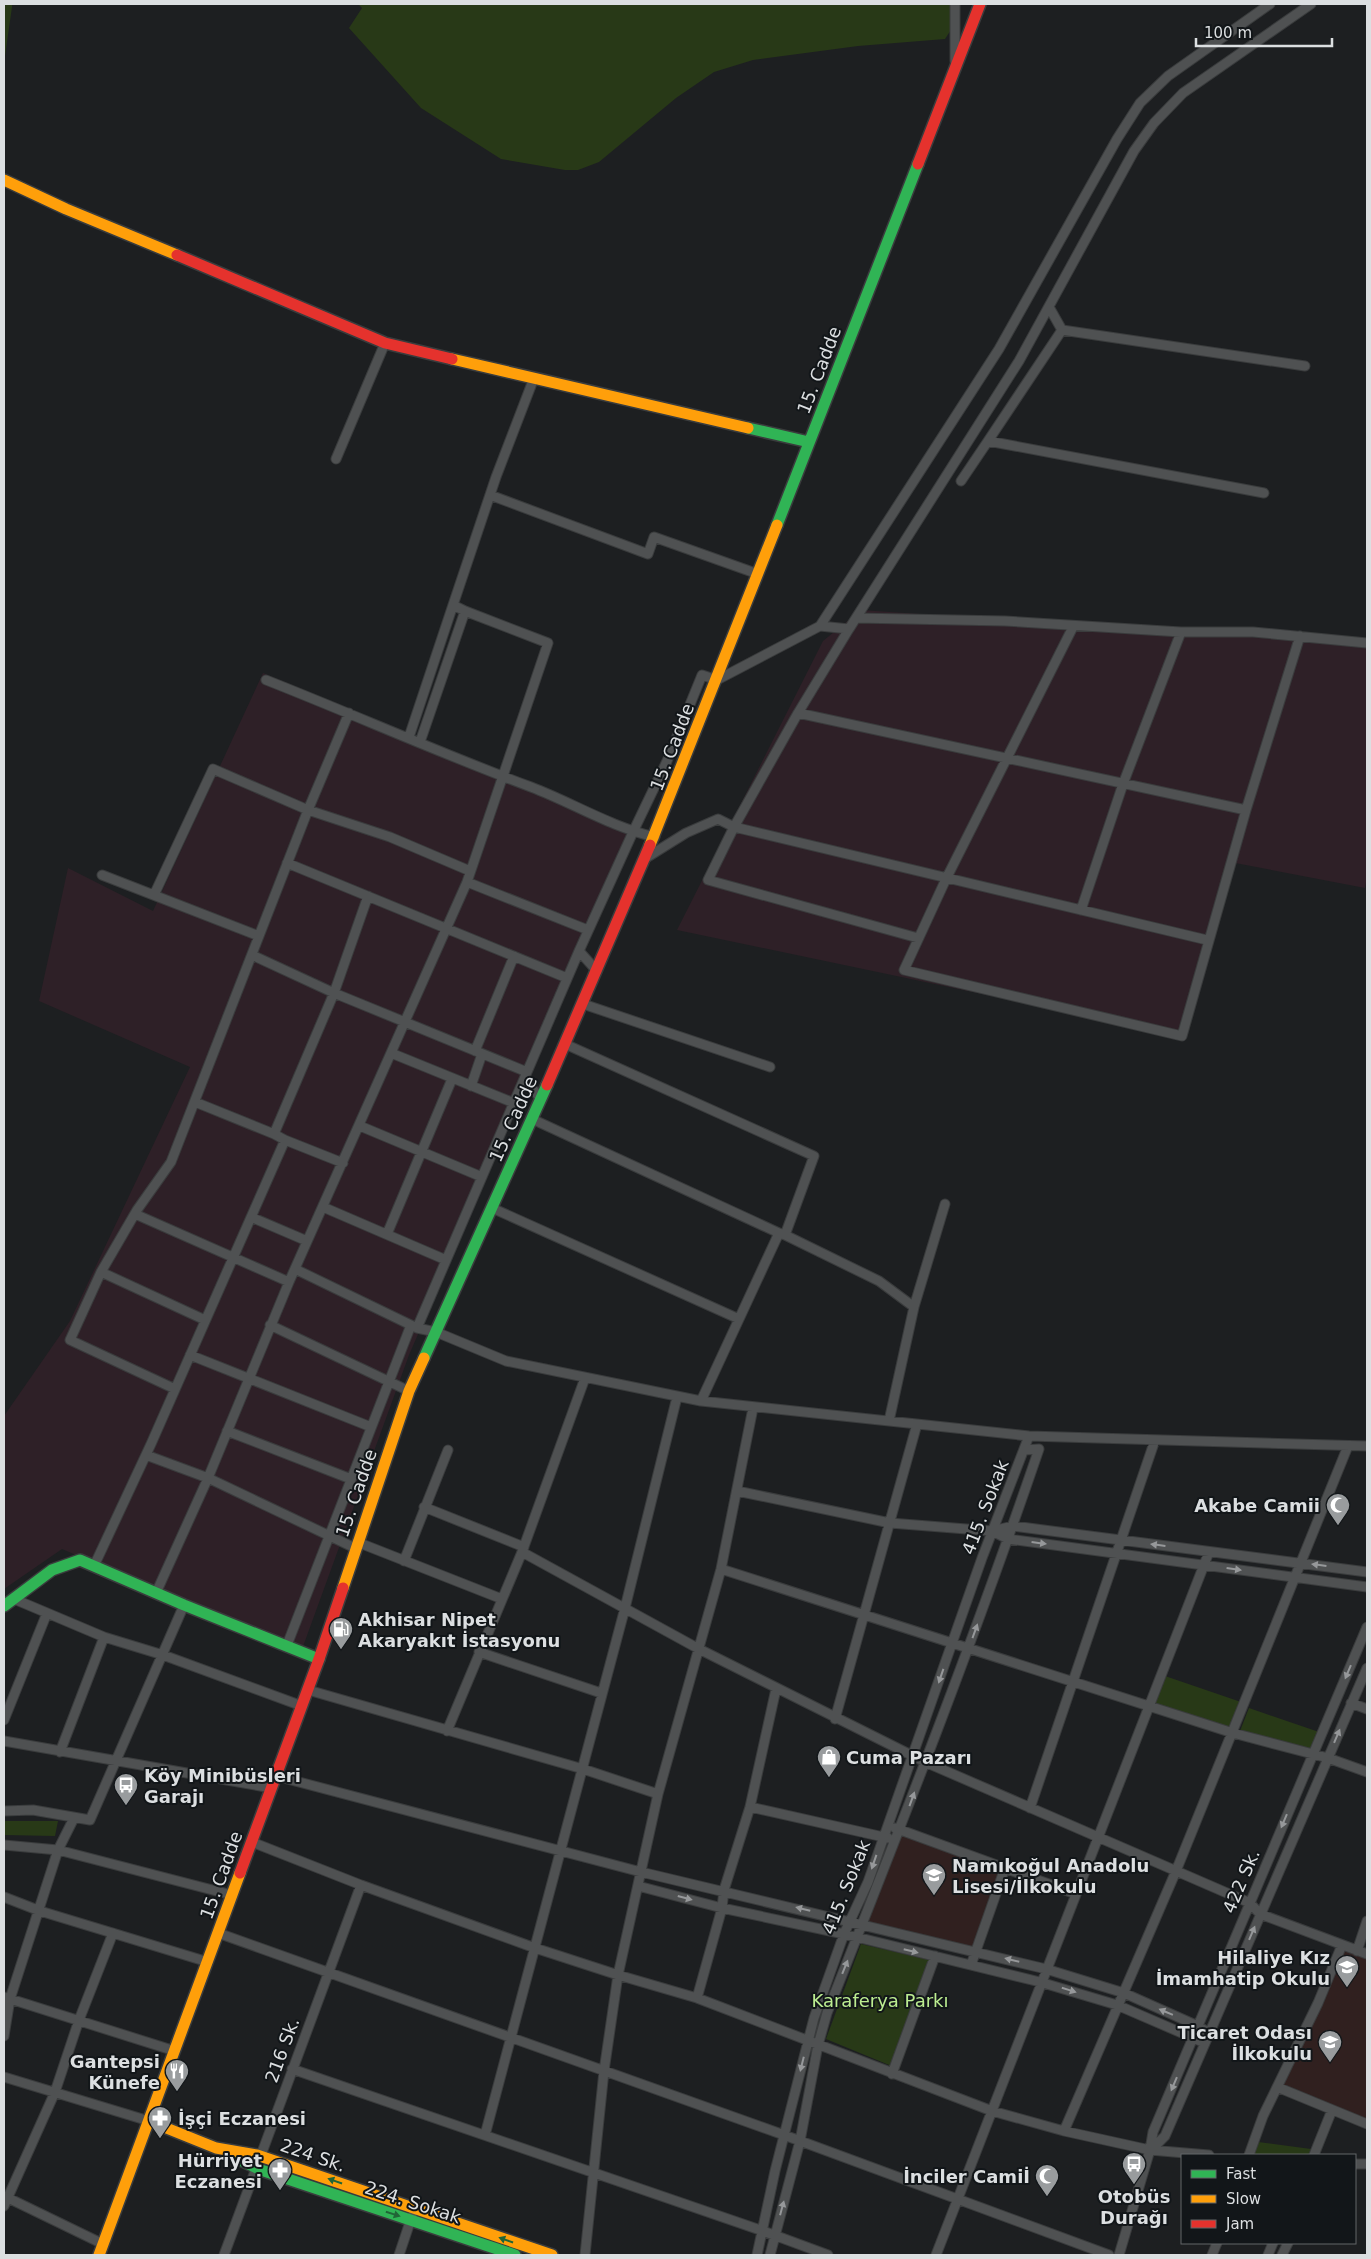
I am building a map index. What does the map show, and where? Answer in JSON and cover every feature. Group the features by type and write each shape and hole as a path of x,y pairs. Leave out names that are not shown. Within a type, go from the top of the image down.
{"main road":[{"name":"15. Cadde","path":"101,2250 308,1690 409,1391 566,1044 655,837 980,4"},
{"path":"4,180 66,209 386,343 809,442"},
{"path":"4,1606 52,1570 80,1560 184,1605 319,1659"},
{"name":"224 Sk.","path":"149,2121 216,2148 260,2156 412,2214 552,2255"},
{"name":"224. Sokak","path":"216,2148 256,2167 412,2214 515,2255"}],"street":[{"path":"955,4 955,66"},
{"path":"287,1645 389,1380 446,1260 588,930 667,761 702,675 717,680 820,626 998,349 1117,139 1140,103 1168,76 1270,4"},
{"path":"918,938 708,880 734,827 798,712 1019,362 1134,151 1154,123 1183,93 1311,4"},
{"path":"1049,307 1062,330"},
{"path":"1062,330 1305,366"},
{"path":"961,481 1062,330"},
{"path":"336,459 386,343"},
{"path":"409,737 490,495 534,378"},
{"path":"988,441 1264,493"},
{"path":"490,495 648,554 654,537 758,574"},
{"path":"156,1593 208,1478 294,1269 344,1163 467,882 548,643 453,605"},
{"path":"420,742 465,611"},
{"path":"856,618 1005,621 1073,627 1181,632 1253,632 1367,643"},
{"path":"820,626 849,629"},
{"path":"1073,627 946,879 904,970 1182,1036 1207,940 1300,636"},
{"path":"1081,910 1123,784 1181,632"},
{"path":"266,680 409,737 633,832 655,837"},
{"path":"798,712 1246,810"},
{"path":"175,1389 70,1340 101,1272 135,1214 171,1162 308,810 349,713"},
{"path":"154,895 212,769 308,810 390,837 470,871"},
{"path":"646,858 686,834 718,819 734,827 1207,940"},
{"path":"287,863 567,978"},
{"path":"102,875 259,936"},
{"path":"467,882 588,930"},
{"path":"274,1134 334,993 368,896"},
{"path":"579,951 597,971"},
{"path":"252,955 334,993 479,1052 526,1075 541,1099"},
{"path":"471,1086 479,1052 514,956"},
{"path":"583,1004 770,1067"},
{"path":"566,1044 814,1156 782,1234 739,1319 701,1401"},
{"path":"391,1054 514,1102"},
{"path":"387,1234 452,1079"},
{"path":"195,1102 344,1163"},
{"path":"532,1119 782,1234 879,1281 914,1306"},
{"path":"360,1126 482,1177"},
{"path":"94,1566 146,1455 285,1140"},
{"path":"889,1421 914,1306 945,1204"},
{"path":"323,1207 446,1260"},
{"path":"492,1208 739,1319"},
{"path":"135,1214 289,1282"},
{"path":"251,1217 307,1241"},
{"path":"294,1269 414,1326 436,1332 506,1361 701,1401 1029,1436 1367,1446"},
{"path":"101,1272 205,1320"},
{"path":"270,1325 409,1391"},
{"path":"190,1355 371,1427"},
{"path":"447,1731 523,1550 586,1378"},
{"path":"485,2135 625,1608 677,1397"},
{"path":"585,2255 604,2071 618,1975 658,1794 722,1570 753,1408"},
{"path":"835,1719 916,1424"},
{"path":"227,1431 351,1479"},
{"path":"1025,1450 1029,1436"},
{"path":"1030,1808 1155,1440"},
{"path":"1064,2131 1176,1871 1348,1446"},
{"name":"415. Sokak","path":"757,2255 775,2171 808,2041 844,1934 852,1921 913,1756 992,1531 1025,1450 1039,1449 969,1647 896,1840 827,2013 818,2045 800,2141 770,2255"},
{"path":"404,1561 448,1450"},
{"path":"146,1455 208,1478 329,1537 404,1561 502,1599"},
{"path":"737,1491 890,1523 992,1531 1012,1526 1367,1572"},
{"path":"424,1507 523,1550 699,1649 835,1719 925,1762 1250,1903 1260,1914 1367,1954"},
{"path":"992,1531 1008,1539 1367,1587"},
{"path":"936,2255 1040,1982 1209,1552"},
{"path":"722,1570 969,1647 1233,1733 1312,1756 1328,1758 1367,1772"},
{"path":"14,1599 104,1637 163,1655 302,1706"},
{"path":"4,1811 33,1810 90,1820 184,1605"},
{"path":"4,1720 47,1613"},
{"name":"422 Sk.","path":"1119,2255 1150,2150 1153,2132 1367,1627"},
{"path":"60,1752 104,1637"},
{"path":"479,1652 601,1693"},
{"name":"422 Sk.","path":"1150,2150 1165,2136 1367,1668"},
{"path":"697,1998 722,1908 724,1890 750,1807 776,1688"},
{"path":"308,1690 583,1769 658,1794"},
{"path":"1351,1703 1367,1709"},
{"path":"4,1741 272,1788"},
{"path":"276,1776 641,1872 724,1890 1046,1969 1124,1994 1198,2026 1209,2033"},
{"path":"750,1807 896,1840"},
{"path":"4,2036 7,1998 40,1911 58,1850 74,1818"},
{"path":"887,1825 1076,1894"},
{"path":"252,1842 361,1885 535,1948 697,1998 992,2111 1064,2131 1150,2150 1197,2154"},
{"path":"4,1845 58,1850 232,1895"},
{"path":"971,1965 974,1951 1005,1868"},
{"name":"216 Sk.","path":"224,2255 361,1885"},
{"path":"638,1886 722,1908 857,1937 1040,1982 1117,2005 1205,2043"},
{"path":"4,1897 40,1911 208,1962"},
{"path":"1357,1951 1367,1920"},
{"path":"101,2250 5,2200 55,2092 79,2020 113,1932"},
{"path":"218,1933 800,2141 1109,2255"},
{"path":"1248,2154 1263,2116 1318,2004 1342,1945"},
{"path":"892,2074 935,1956"},
{"path":"7,1998 175,2051"},
{"path":"292,2069 594,2172 828,2255"},
{"name":"224 Sk.","path":"4,2077 149,2121"},
{"path":"1277,2087 1367,2124"},
{"path":"1314,2154 1332,2110"},
{"path":"399,2255 412,2214"}],"shaded area":[{"path":"861,610 1367,645 1367,877 1365,888 1230,862 1182,1036 677,930 823,641"},
{"path":"263,673 638,828 409,1355 301,1652 62,1549 4,1589 4,1416 70,1321 190,1067 39,1001 68,868 153,911"},
{"name":"Namıkoğul Anadolu Lisesi/İlkokulu","path":"900,1829 1005,1868 974,1951 862,1925"},
{"name":"Ticaret Odası İlkokulu","path":"1343,1949 1367,1955 1367,2119 1282,2086"}],"green space":[{"path":"4,4 12,4 12,7 4,63"},
{"path":"358,4 960,4 960,16 945,39 858,46 753,60 714,72 676,98 599,162 578,170 565,170 501,159 421,108 349,28 362,8"},
{"path":"1165,1676 1241,1702 1231,1728 1155,1703"},
{"path":"1249,1708 1319,1732 1311,1751 1240,1731"},
{"path":"4,1821 58,1821 55,1836 4,1835"},
{"name":"Karaferya Parkı","path":"861,1944 934,1961 894,2067 826,2039"},
{"path":"1258,2142 1311,2149 1311,2154 1253,2154"}],"traffic: fast":[{"path":"777,525 918,164"},
{"path":"748,428 809,442"},
{"path":"424,1358 547,1085"},
{"path":"4,1606 52,1570 80,1560 184,1605 319,1659"},
{"path":"230,2155 261,2170 515,2255"}],"traffic: slow":[{"path":"4,180 66,209 177,255"},
{"path":"452,359 748,428"},
{"path":"650,845 777,525"},
{"path":"343,1588 409,1391 424,1358"},
{"path":"99,2255 240,1873"},
{"path":"149,2121 216,2148 257,2155 552,2255"}],"traffic: jam":[{"path":"918,164 980,4"},
{"path":"177,255 385,343 452,359"},
{"path":"547,1085 650,845"},
{"path":"240,1873 319,1659 343,1588"}],"place":[{"name":"Akabe Camii","path":"1338,1526"},
{"name":"Akhisar Nipet Akaryakıt İstasyonu","path":"341,1650"},
{"name":"Cuma Pazarı","path":"829,1778"},
{"name":"Köy Minibüsleri Garajı","path":"126,1806"},
{"name":"Namıkoğul Anadolu Lisesi/İlkokulu","path":"934,1896"},
{"name":"Hilaliye Kız İmamhatip Okulu","path":"1347,1988"},
{"name":"Ticaret Odası İlkokulu","path":"1330,2063"},
{"name":"Gantepsi Künefe","path":"177,2092"},
{"name":"İşçi Eczanesi","path":"160,2139"},
{"name":"Otobüs Durağı","path":"1134,2185"},
{"name":"Hürriyet Eczanesi","path":"280,2191"},
{"name":"İnciler Camiİ","path":"1047,2197"}]}
